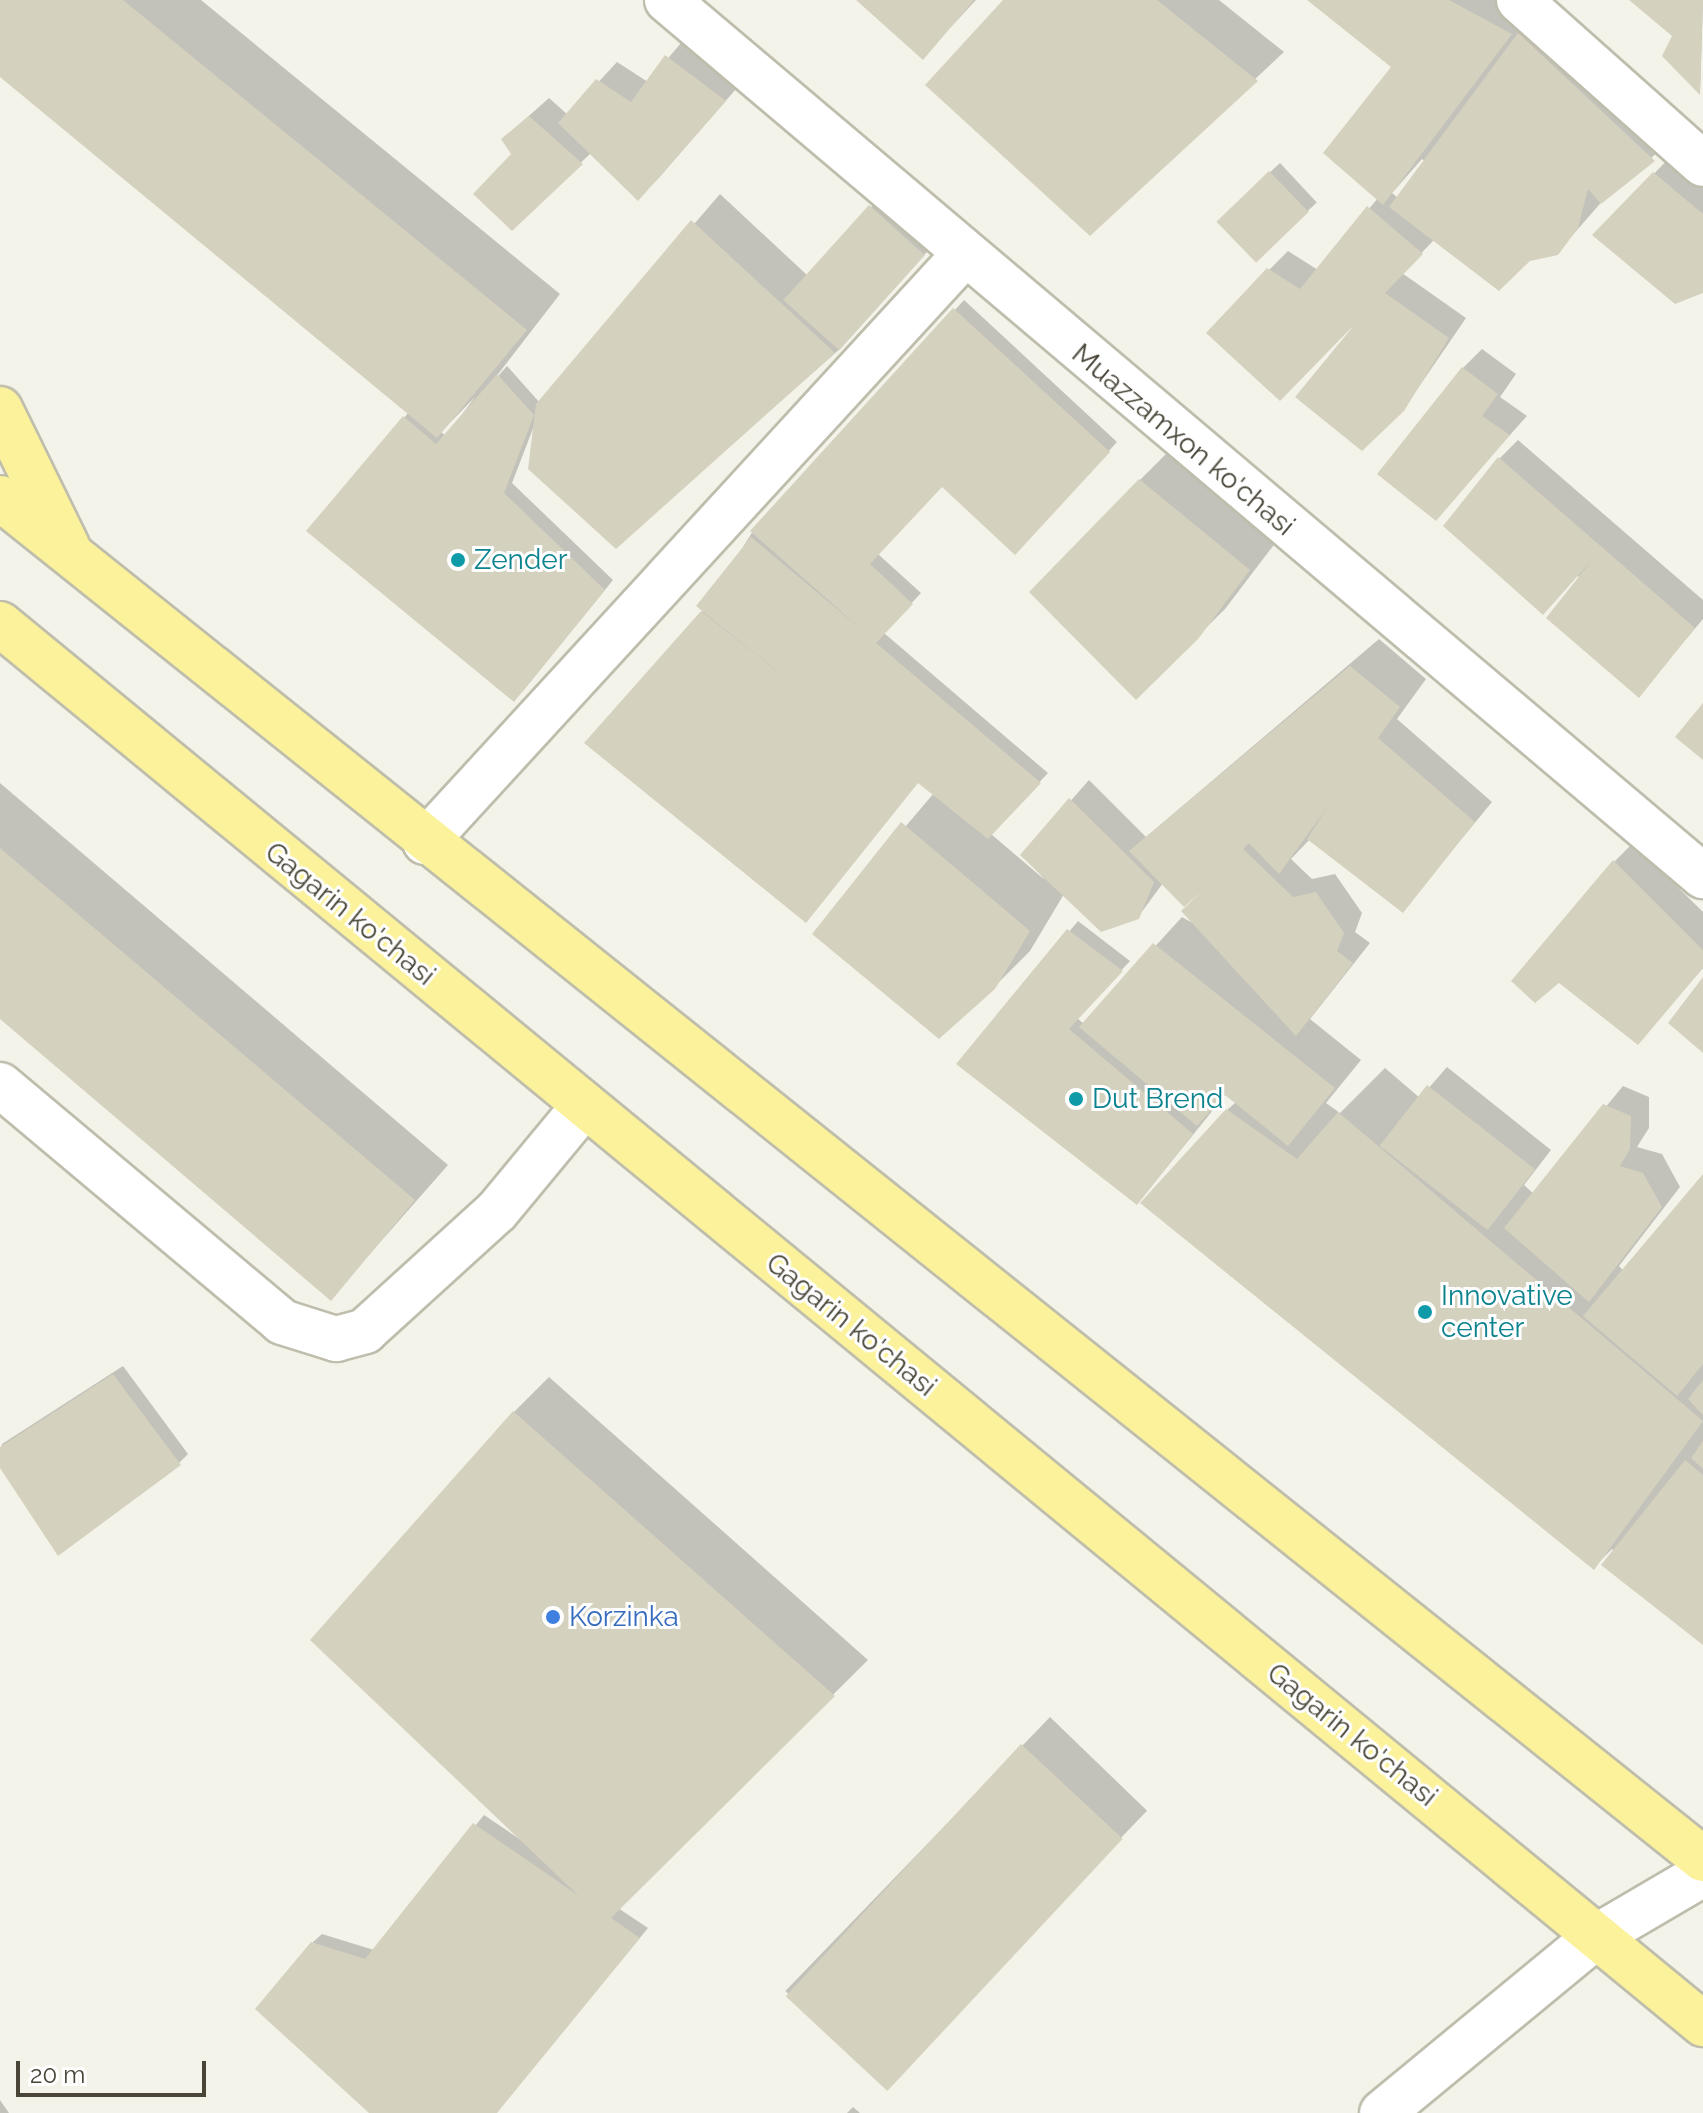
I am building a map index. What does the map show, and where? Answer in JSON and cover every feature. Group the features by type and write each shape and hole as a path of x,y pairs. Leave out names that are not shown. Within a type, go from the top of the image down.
{"main road":[{"path":"0,409 77,566"},
{"path":"0,498 77,566 1703,1859"},
{"name":"Gagarin ko'chasi","path":"5,631 1594,1938 1703,2024"}],"street":[{"name":"Muazzamxon ko'chasi","path":"667,0 963,256 1703,876"},
{"path":"1519,0 1703,164"},
{"path":"425,842 963,256"},
{"path":"0,1085 282,1322 336,1339 365,1331 497,1211 584,1106"},
{"path":"1382,2113 1594,1938 1703,1874"}],"building":[{"path":"0,0 123,0 527,330 437,438 0,77"},
{"path":"856,0 974,0 923,60"},
{"path":"1003,0 1157,0 1258,81 1090,236 925,85"},
{"path":"1307,0 1449,0 1512,34 1383,205 1323,153 1391,67"},
{"path":"1629,0 1703,0 1700,95 1662,56 1672,36"},
{"path":"1518,33 1655,161 1601,204 1588,189 1578,228 1558,255 1530,261 1499,291 1389,207"},
{"path":"665,55 726,101 638,201 558,123 596,79 631,102"},
{"path":"529,116 583,164 512,231 473,194 511,154 501,139"},
{"path":"1269,171 1309,212 1256,263 1216,222"},
{"path":"1653,172 1703,214 1703,293 1675,304 1592,235"},
{"path":"869,205 925,255 839,350 783,300"},
{"path":"1367,206 1423,254 1385,293 1449,338 1404,411 1362,451 1295,397 1355,324 1280,401 1206,333 1267,268 1300,289"},
{"path":"691,220 835,353 616,549 528,469 536,404"},
{"path":"953,308 1110,452 1015,555 942,487 870,564 913,604 876,643 1041,783 988,839 918,783 806,923 584,743 701,611 803,692 696,606 751,537 861,629 750,531"},
{"path":"1462,367 1498,394 1482,416 1510,435 1436,521 1377,474"},
{"name":"Zender","path":"497,374 534,415 504,493 605,590 514,702 306,531 403,416 436,444"},
{"path":"1498,457 1695,628 1639,698 1546,618 1592,560 1543,615 1443,526"},
{"path":"1139,479 1250,570 1198,639 1136,700 1029,592"},
{"path":"1350,666 1400,707 1378,738 1475,822 1403,913 1307,839 1326,809 1279,874 1249,843 1243,849 1293,897 1316,892 1344,933 1337,951 1353,963 1296,1036 1181,911 1202,891 1184,907 1129,851"},
{"path":"1703,703 1703,760 1675,737"},
{"path":"1069,798 1154,882 1139,919 1101,932 1020,855"},
{"path":"901,822 1030,931 995,989 939,1039 812,934"},
{"path":"0,848 415,1200 331,1301 0,1019"},
{"path":"1613,860 1703,950 1703,968 1638,1045 1559,983 1535,1003 1511,981"},
{"name":"Dut Brend","path":"1067,929 1123,971 1069,1029 1193,1134 1137,1205 956,1064"},
{"path":"1153,943 1335,1088 1288,1146 1225,1095 1197,1126 1079,1027"},
{"path":"1703,977 1703,1053 1668,1023"},
{"path":"1427,1085 1535,1169 1488,1230 1380,1146"},
{"path":"1603,1104 1631,1116 1630,1149 1620,1166 1643,1173 1662,1207 1589,1302 1504,1228"},
{"name":"Innovative center","path":"1226,1109 1297,1159 1338,1112 1703,1421 1594,1570 1140,1203"},
{"path":"1703,1174 1703,1364 1677,1396 1583,1316"},
{"path":"113,1374 181,1465 58,1556 0,1468 0,1447"},
{"path":"1703,1380 1703,1415 1688,1399"},
{"path":"513,1411 835,1696 611,1918 640,1938 497,2113 369,2113 255,2009 311,1942 365,1959 473,1823 579,1896 310,1640"},
{"path":"1703,1441 1703,1469 1691,1458"},
{"path":"1685,1460 1703,1475 1703,1645 1601,1565"},
{"path":"1021,1744 1123,1839 887,2091 786,1996"}],"place":[{"name":"Zender","path":"458,560"},
{"name":"Dut Brend","path":"1076,1099"},
{"name":"Innovative center","path":"1425,1312"},
{"name":"Korzinka","path":"553,1617"}]}
